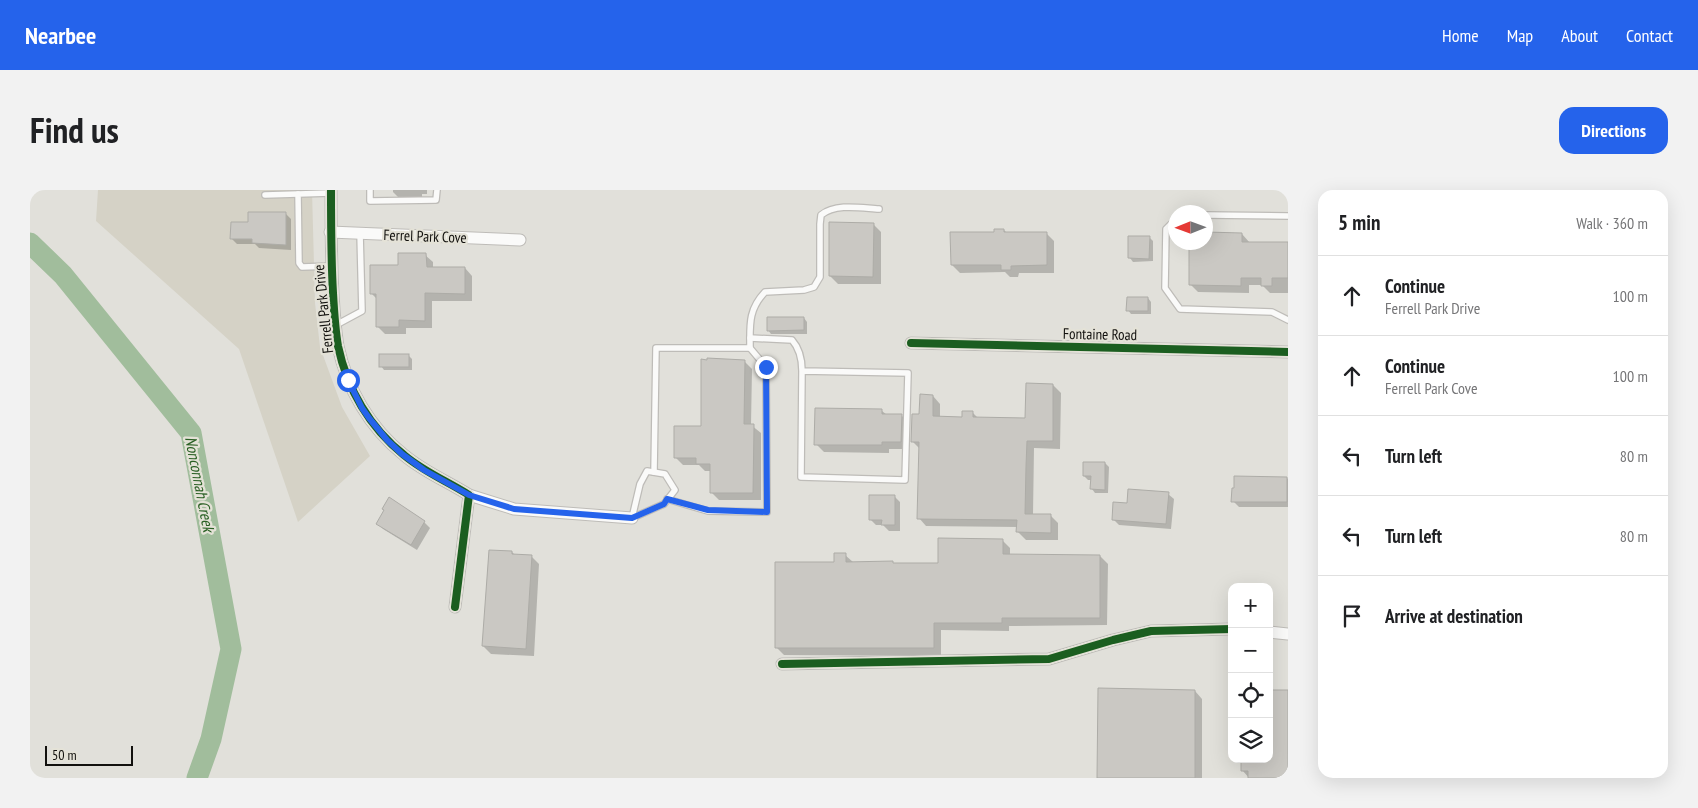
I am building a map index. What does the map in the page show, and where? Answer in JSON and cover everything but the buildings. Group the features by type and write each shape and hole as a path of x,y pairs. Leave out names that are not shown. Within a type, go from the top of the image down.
{"street":[{"name":"Ferrell Park Drive","path":"331,191 331,266 339,348 348,380 362,408 380,432 413,463 469,495 514,509 632,518"},
{"name":"Ferrel Park Cove","path":"330,232 520,240"},
{"name":"Fontaine Road","path":"911,343 1288,352"},
{"path":"455,607 469,495"},
{"path":"782,664 1049,659 1151,631 1228,629"},
{"path":"1273,632 1288,634"}],"lane":[{"path":"370,190 370,201 436,200 437,190"},
{"path":"265,195 331,191"},
{"path":"298,194 300,266 331,266"},
{"path":"667,499 708,510 767,512 766,367 750,348 750,320 756,302 765,292 804,290 814,287 820,278 820,224 822,215 828,210 835,208 879,209"},
{"path":"1213,215 1288,216"},
{"path":"1168,227 1166,229 1165,288 1180,309 1272,312 1288,320"},
{"path":"336,325 362,312 360,233"},
{"path":"750,338 792,340 798,347 802,361 801,477 905,480 908,373 802,371"},
{"path":"654,472 656,348 750,348"},
{"path":"647,471 665,474 675,490 664,504 632,518 640,484 647,471"}],"shaded area":[{"path":"98,190 312,190 315,303 320,347 342,407 370,456 298,522 239,349 96,221"}],"waterway":[{"name":"Nonconnah Creek","path":"30,243 63,275 191,433 231,649 211,739 197,778"}],"cycle path":[{"path":"331,190 332,267 336,333 347,377 371,420 392,444 420,466 469,495 455,607"},
{"path":"911,343 1288,352"},
{"path":"782,664 1049,659 1151,631 1228,629"}],"route":[{"path":"348,380 362,408 387,440 413,463 469,495 514,509 632,518 664,504 667,499 708,510 767,512 766,367"}]}
